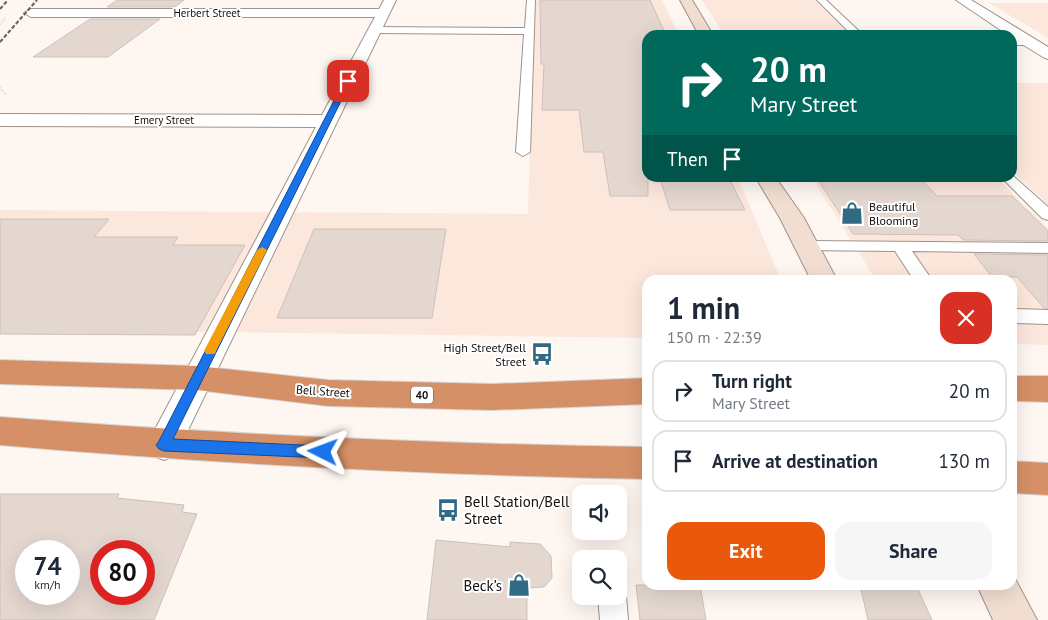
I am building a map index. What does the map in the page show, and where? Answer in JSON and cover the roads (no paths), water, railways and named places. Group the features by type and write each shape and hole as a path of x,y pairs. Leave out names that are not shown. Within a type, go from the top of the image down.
{"highway":[{"name":"Bell Street","path":"0,372 197,378 328,393 492,396 642,391"},
{"path":"1017,388 1048,388"},
{"path":"0,431 164,445 552,462 642,464"},
{"path":"1017,477 1048,479"}],"main road":[{"path":"673,0 688,30"},
{"path":"686,0 703,30"},
{"path":"769,182 792,218 820,275"},
{"path":"783,182 792,218"},
{"path":"1000,590 1016,620"}],"street":[{"path":"962,0 1011,30"},
{"name":"Herbert Street","path":"31,13 382,14"},
{"path":"164,445 382,14"},
{"path":"1017,34 1048,54"},
{"name":"Emery Street","path":"0,120 327,121"}],"lane":[{"path":"524,152 531,0"},
{"path":"821,0 853,30"},
{"path":"382,14 530,31"},
{"path":"1017,42 1030,42"},
{"path":"1013,182 1048,215"},
{"path":"806,246 1048,248"},
{"path":"900,246 920,275"},
{"path":"1017,316 1048,317"},
{"path":"613,605 614,620"}],"railway":[{"path":"0,9 8,0"},
{"path":"0,42 37,0"}],"place":[{"name":"Beautiful Blooming","path":"852,213"},
{"name":"High Street/Bell Street","path":"542,354"},
{"name":"Bell Station/Bell Street","path":"448,510"},
{"name":"Beck’s","path":"519,585"}]}
